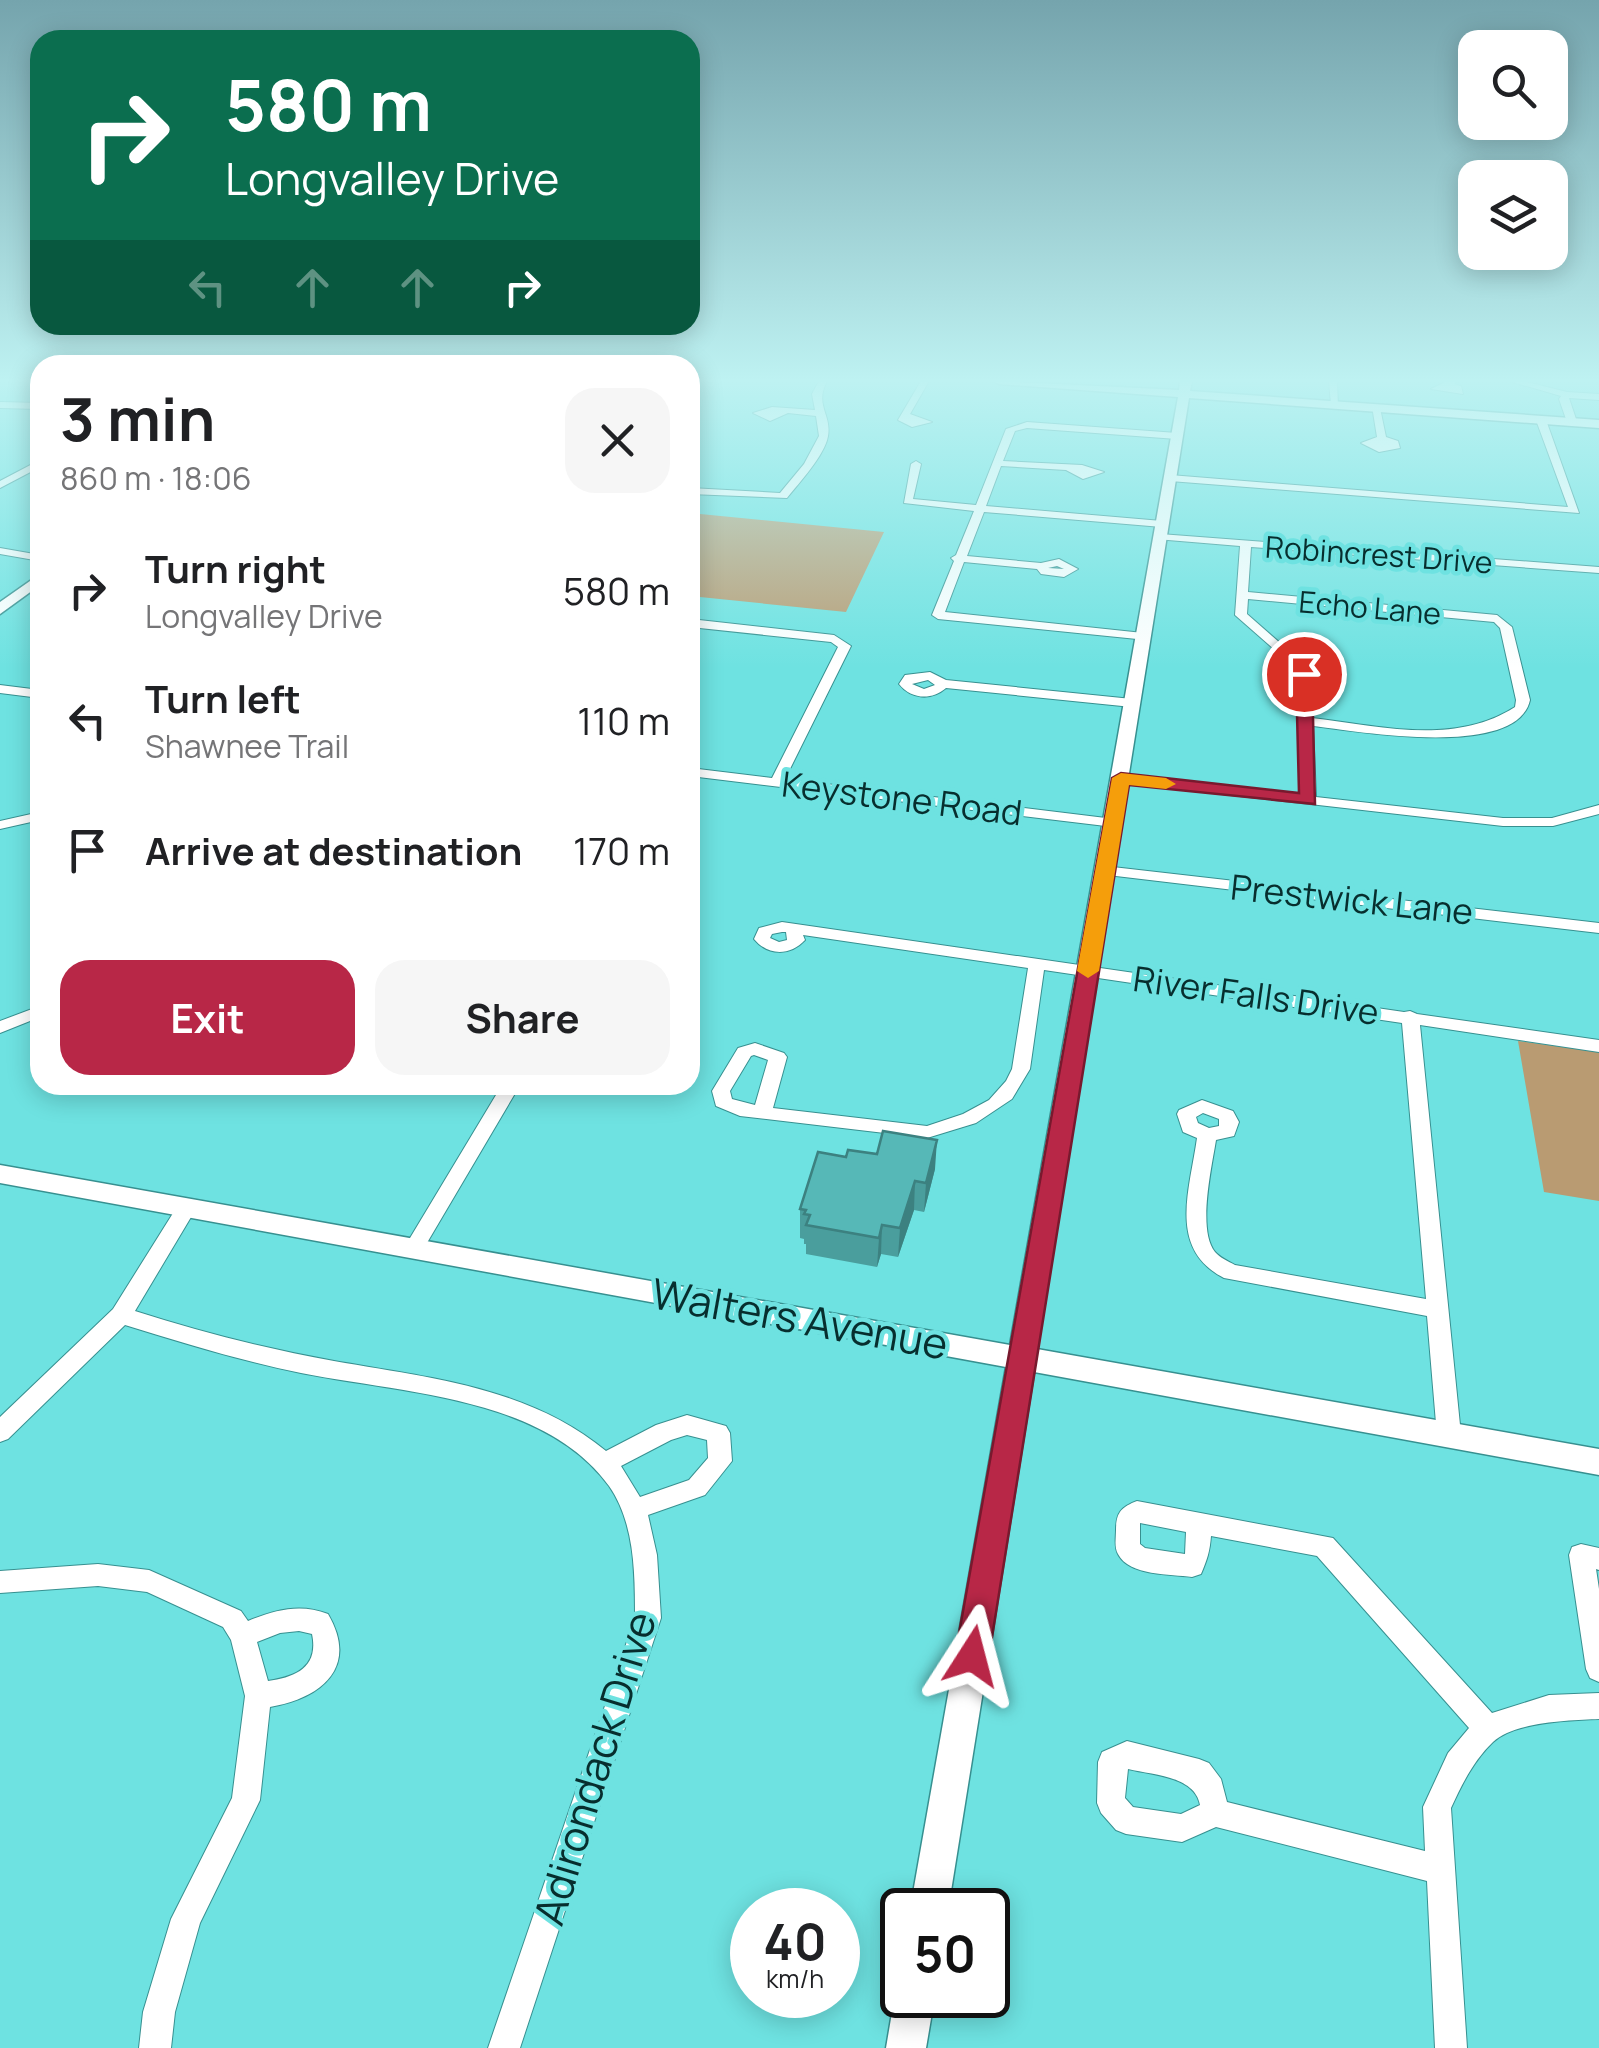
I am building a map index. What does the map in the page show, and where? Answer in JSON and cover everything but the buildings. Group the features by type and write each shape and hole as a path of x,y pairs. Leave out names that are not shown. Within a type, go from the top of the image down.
{"main road":[{"path":"933,1888 1170,478"},
{"path":"6,605 30,586"},
{"path":"6,605 30,593"},
{"name":"Walters Avenue","path":"0,1174 1599,1462"},
{"path":"906,2048 911,2018"}],"street":[{"path":"700,492 783,496 799,477"},
{"name":"Robincrest Drive","path":"913,477 908,501 1161,530 1246,545 1599,570"},
{"path":"991,477 938,615 1143,636"},
{"path":"1170,478 1575,511 1563,477"},
{"path":"1246,545 1242,615 1298,664 1304,674 1308,800"},
{"path":"0,551 30,556"},
{"path":"957,558 1042,566"},
{"name":"Echo Lane","path":"1243,595 1497,619 1506,628 1522,700 1521,708 1502,723 1467,733 1429,734 1307,721"},
{"path":"700,624 840,641 845,646 777,782"},
{"path":"943,684 1132,703"},
{"path":"0,689 30,693"},
{"name":"Keystone Road","path":"700,773 1114,824"},
{"path":"1121,778 1522,823 1564,820 1599,809"},
{"path":"0,825 30,818"},
{"name":"Prestwick Lane","path":"1104,871 1599,928"},
{"name":"River Falls Drive","path":"794,931 1599,1046"},
{"path":"764,1110 927,1132 955,1125 994,1107 1016,1084 1021,1069 1037,964"},
{"path":"0,1028 30,1014"},
{"path":"1410,1016 1449,1435"},
{"path":"414,1248 505,1095"},
{"path":"1207,1136 1198,1227 1200,1246 1211,1262 1232,1272 1436,1309"},
{"path":"0,1432 121,1315 187,1207"},
{"path":"121,1315 190,1338 513,1406 539,1415 604,1462 628,1498 697,1488 720,1460 718,1433 687,1425 604,1462"},
{"name":"Adirondack Drive","path":"504,2048 648,1618 648,1557 628,1498"},
{"path":"1199,1523 1324,1546 1488,1728"},
{"path":"1599,1559 1581,1556 1595,1622 1599,1669"},
{"path":"0,1582 98,1575 149,1581 232,1619 243,1636 258,1696 246,1800 186,1920 159,2012 155,2048"},
{"path":"243,1636 264,1625 299,1617 320,1622 330,1638 328,1658 304,1685 258,1696"},
{"path":"1450,2048 1437,1807 1458,1762 1488,1728 1549,1708 1599,1706"},
{"path":"1215,1813 1438,1869"}],"shaded area":[{"path":"700,514 884,532 846,612 700,597"},
{"path":"1518,1041 1599,1052 1599,1201 1544,1192"}],"slow traffic":[{"path":"1088,971 1121,778 1166,784"}],"route":[{"path":"972,1656 1121,778 1308,800 1304,674"}]}
